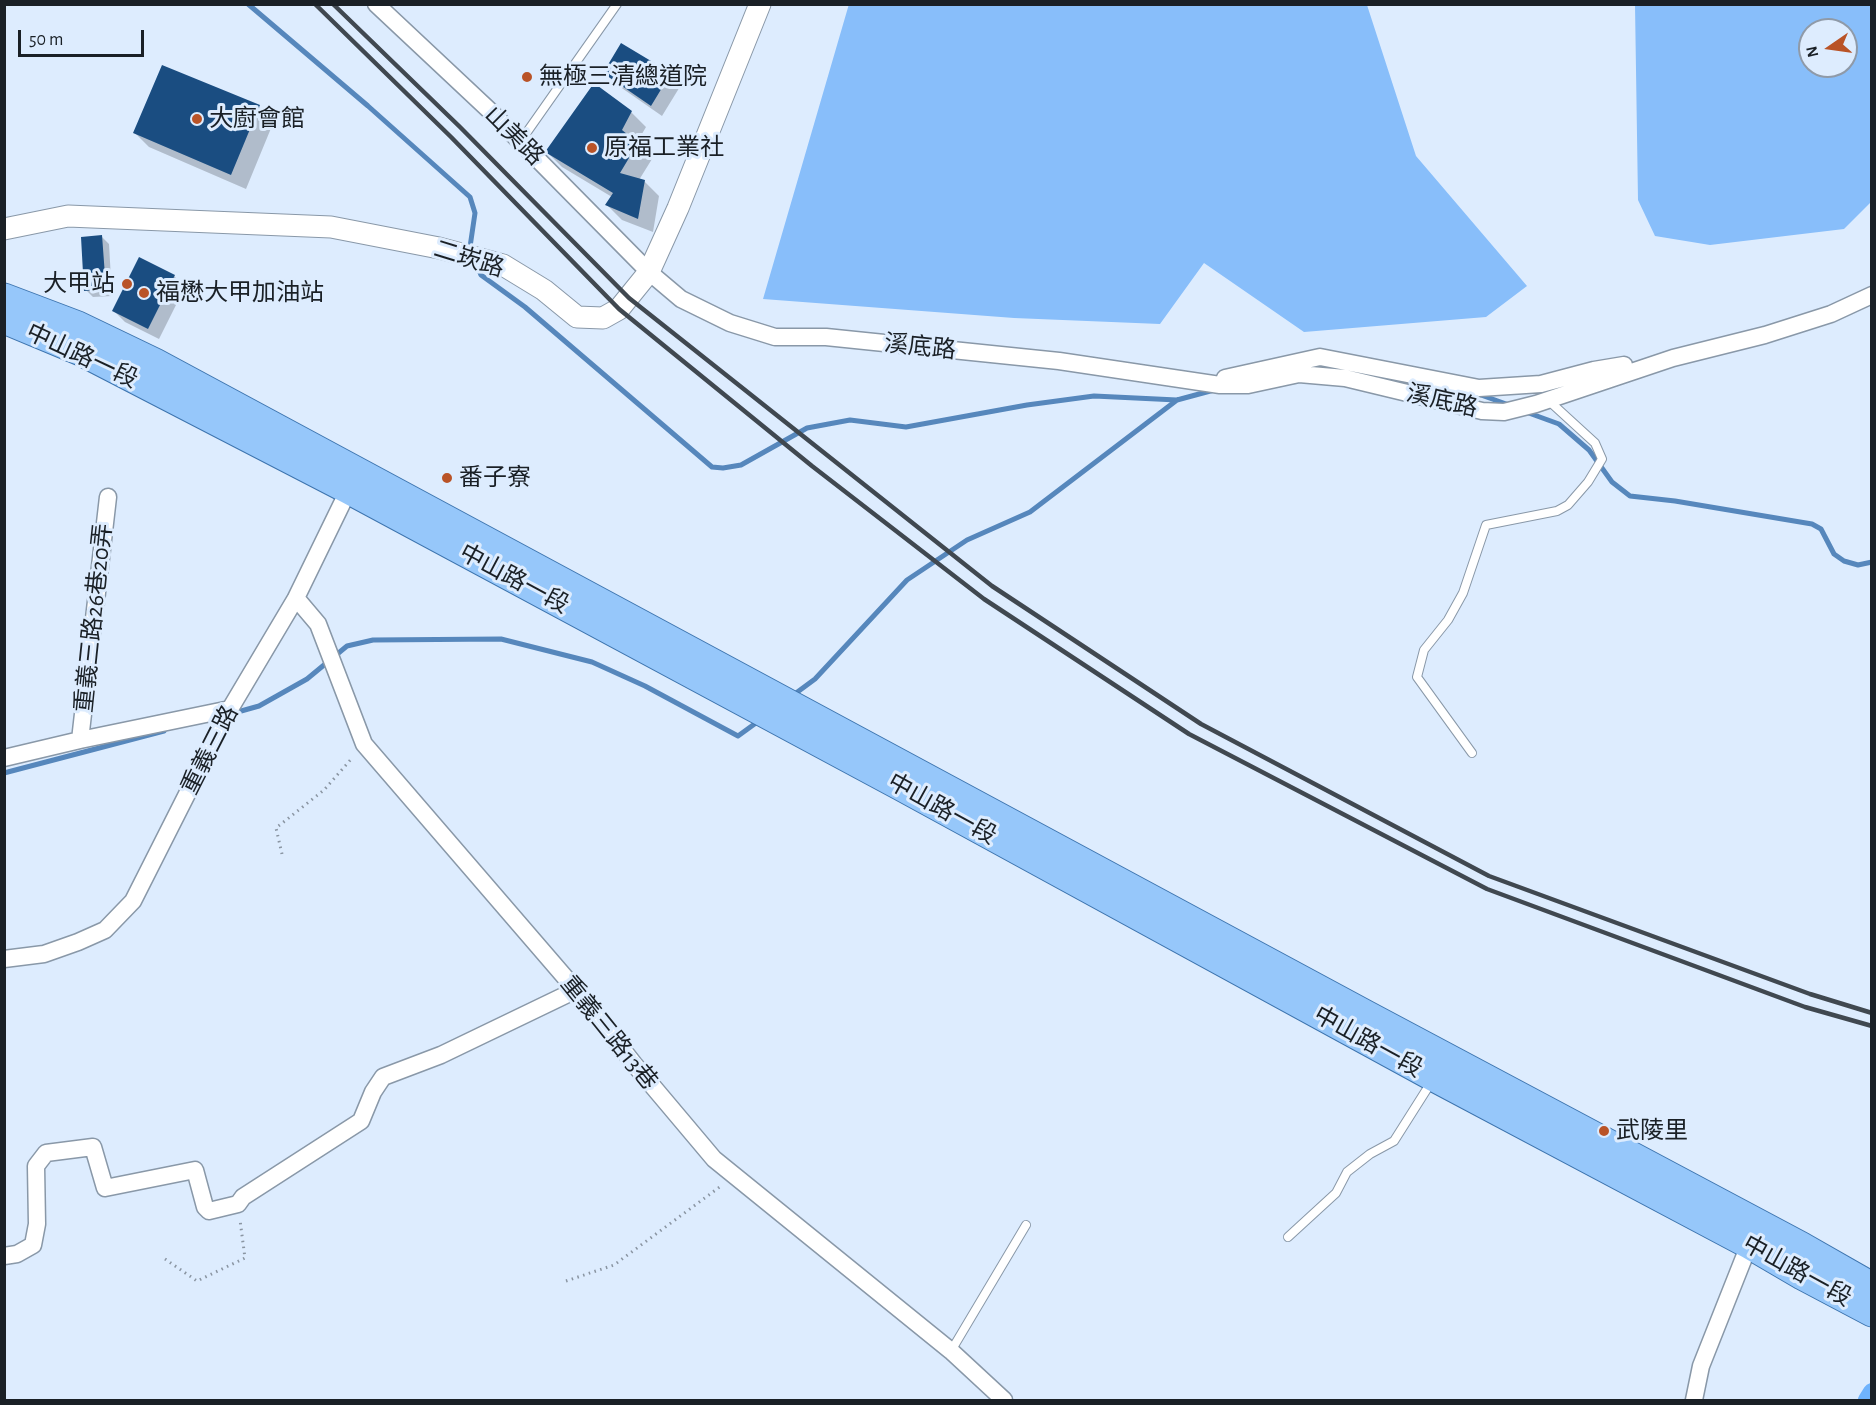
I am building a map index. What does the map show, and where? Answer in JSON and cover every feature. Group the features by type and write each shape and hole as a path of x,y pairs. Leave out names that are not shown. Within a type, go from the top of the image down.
{"main road":[{"name":"中山路一段","path":"4,297 78,325 155,362 353,480 901,787 1361,1025 1802,1246 1870,1303"},
{"name":"中山路一段","path":"4,320 81,352 353,480"},
{"name":"中山路一段","path":"1361,1025 1434,1078 1749,1245 1802,1276 1870,1303"}],"street":[{"name":"山美路","path":"376,4 489,110 649,272"},
{"name":"二崁路","path":"4,229 68,216 331,227 439,248 503,265 544,290 577,317 603,318 620,309 649,272 678,208 760,4"},
{"name":"溪底路","path":"649,272 681,299 730,323 775,338 826,337 1059,361 1213,383 1248,385 1299,374 1345,378 1482,411 1504,412 1673,358 1765,335 1831,314 1872,295"},
{"name":"溪底路","path":"1213,383 1320,357 1479,388 1541,384 1594,370 1673,358"},
{"name":"重義三路","path":"4,959 44,954 105,930 133,901 230,709 296,598 353,480"},
{"name":"重義三路26巷20弄","path":"80,740 108,496"},
{"name":"重義三路13巷","path":"296,598 318,624 364,744 576,990 634,1064 707,1150 735,1176 951,1351 1004,1401"},
{"path":"4,758 230,709"},
{"path":"4,1256 17,1254 33,1245 38,1224 36,1166 46,1153 93,1146 105,1188 195,1170 205,1207 209,1211 238,1204 243,1197 361,1121 383,1077 441,1055 576,990"},
{"path":"1694,1401 1701,1366 1749,1245"}],"lane":[{"path":"519,142 617,4"},
{"path":"1472,753 1417,677 1424,650 1448,620 1463,593 1486,525 1557,511 1568,505 1602,459 1595,443 1541,402"},
{"path":"1288,1237 1336,1193 1347,1172 1370,1154 1394,1141 1434,1078"},
{"path":"951,1351 1026,1226"}],"path":[{"path":"282,854 276,828 324,790 364,744"},
{"path":"566,1281 614,1265 735,1176"},
{"path":"165,1259 197,1281 245,1258 238,1204"}],"shaded area":[{"path":"849,4 1367,5 1416,156 1527,286 1486,317 1304,332 1204,263 1160,324 1014,318 763,299"},
{"path":"1635,5 1871,5 1871,202 1844,229 1710,245 1655,236 1638,200"}],"building":[{"path":"621,43 671,73 651,106 603,73"},
{"name":"大廚會館","path":"162,65 260,105 231,175 133,133"},
{"name":"原福工業社","path":"594,83 632,111 622,130 638,143 620,173 645,180 638,219 605,205 613,193 545,152"},
{"path":"102,235 106,289 84,291 81,237"},
{"name":"福懋大甲加油站","path":"139,257 175,275 148,329 112,311"}],"waterway":[{"path":"248,4 470,197 475,213 470,247 472,251"},
{"path":"476,263 481,275 525,307 712,467 741,465 807,428 850,420 906,427 1027,405 1094,396 1177,400 1214,390"},
{"path":"1481,395 1509,405"},
{"path":"792,696 815,679 907,580 967,540 1030,512 1177,400"},
{"path":"1526,412 1559,424 1589,450 1612,482 1630,496 1675,501 1812,524 1821,529 1834,554 1844,561 1858,565 1872,562"},
{"path":"234,713 259,706 307,679 347,646 373,640 501,639 592,662 645,686 738,736 760,720"},
{"path":"4,773 164,731"},
{"path":"1867,1400 1872,1392"}],"railway":[{"path":"315,4 451,137 619,309 812,466 984,599 1189,734 1487,889 1805,1007 1872,1026"},
{"path":"333,4 460,127 629,298 992,586 1201,724 1489,876 1810,994 1872,1013"}],"place":[{"name":"無極三清總道院","path":"527,77"},
{"name":"大廚會館","path":"197,119"},
{"name":"原福工業社","path":"592,148"},
{"name":"大甲站","path":"127,284"},
{"name":"福懋大甲加油站","path":"144,293"},
{"name":"番子寮","path":"447,478"},
{"name":"武陵里","path":"1604,1131"}]}
